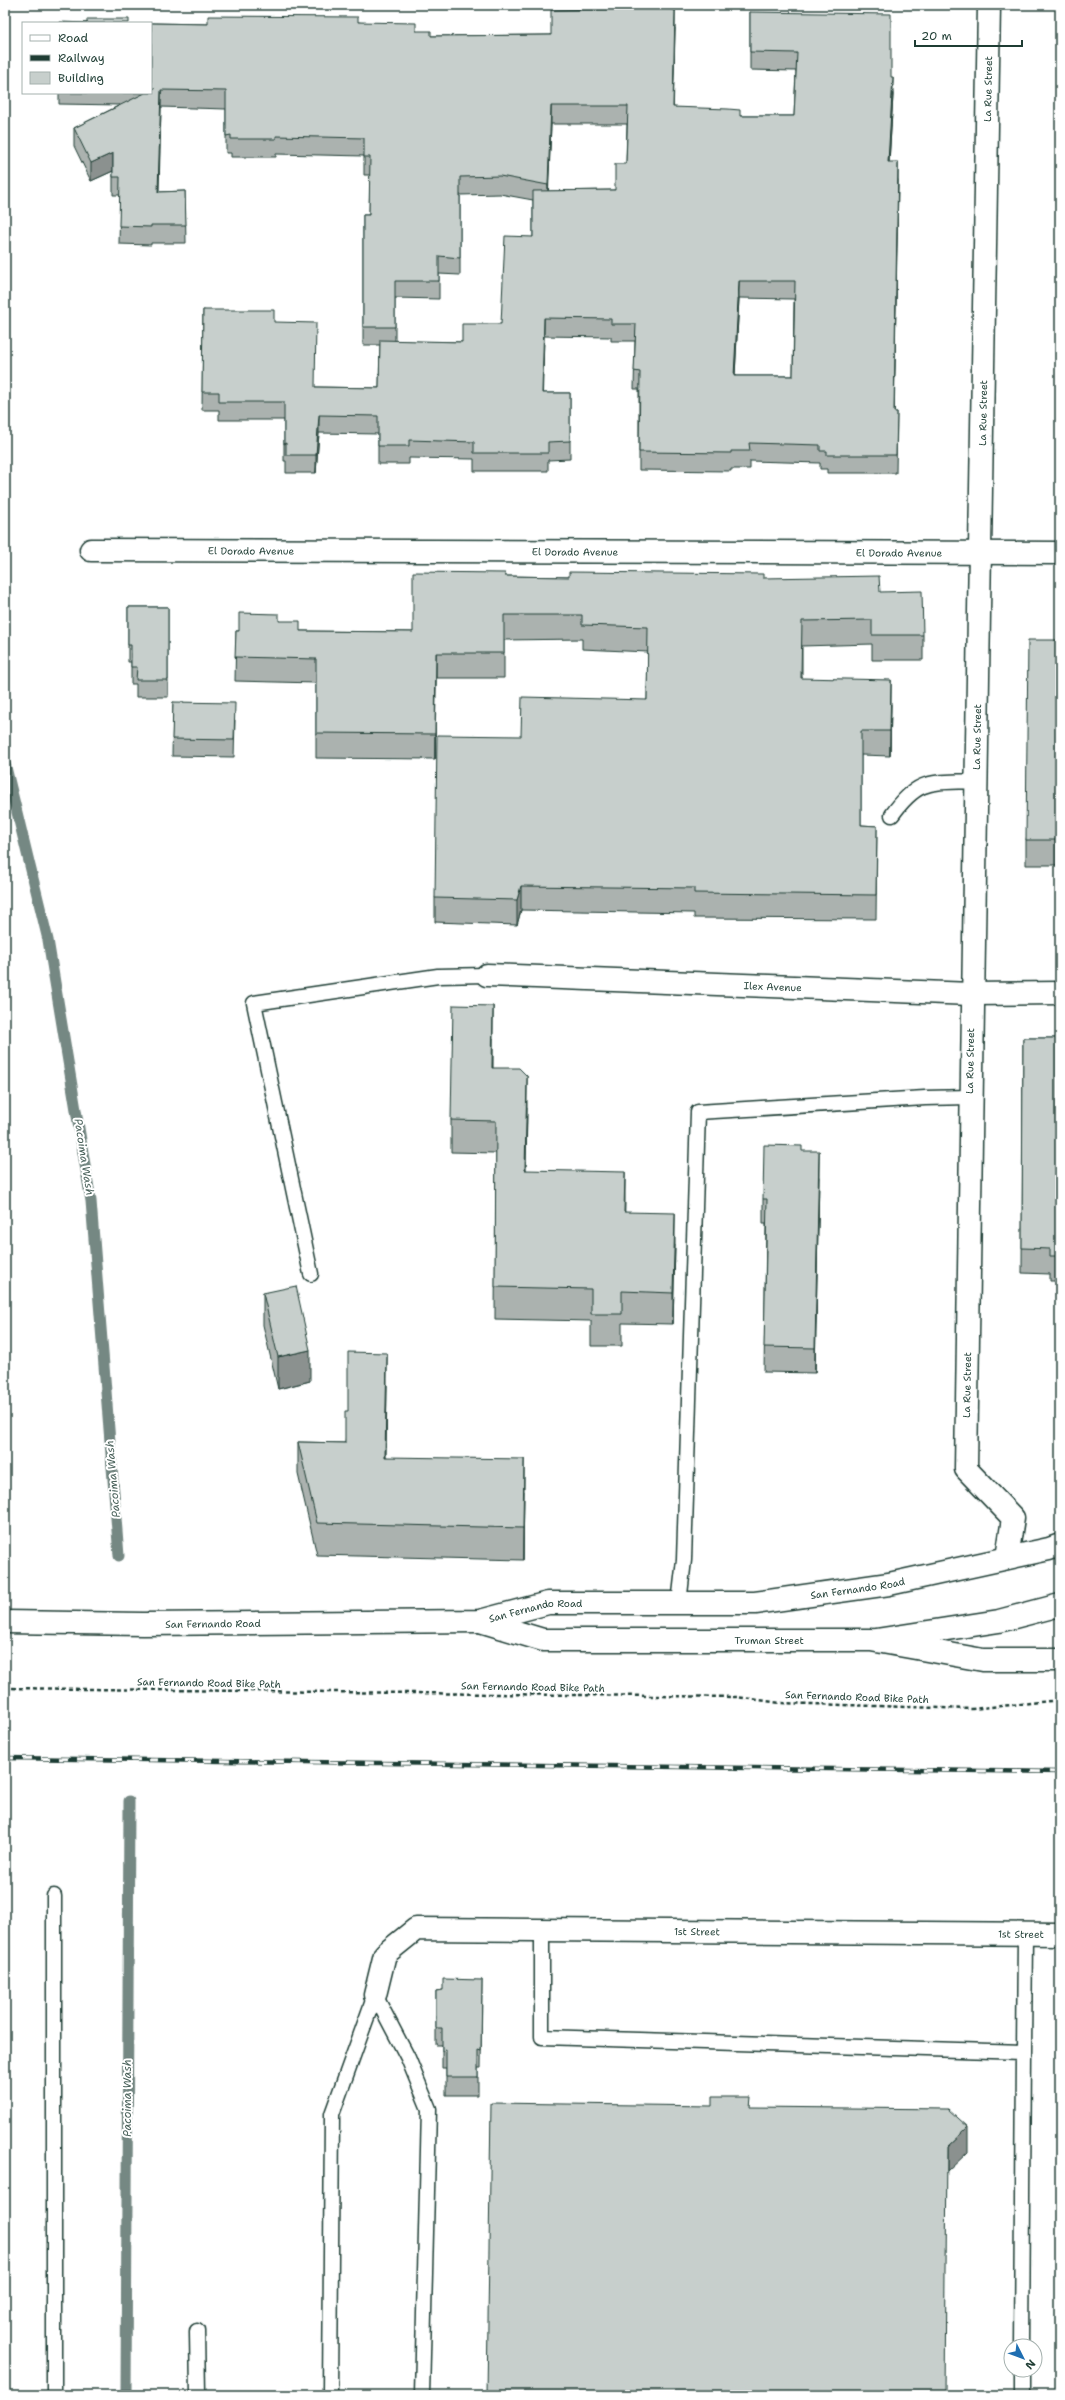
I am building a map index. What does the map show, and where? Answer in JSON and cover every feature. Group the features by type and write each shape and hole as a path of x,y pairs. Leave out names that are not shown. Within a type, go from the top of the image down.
{"street":[{"name":"La Rue Street","path":"989,5 981,552 971,994 966,1469 1013,1518 1007,1558"},
{"name":"El Dorado Avenue","path":"91,550 1060,553"},
{"name":"Ilex Avenue","path":"487,975 971,994 1060,993"},
{"name":"San Fernando Road","path":"5,1622 151,1624 480,1621 548,1603 755,1603 889,1584 1060,1545"},
{"path":"870,1640 999,1622 1060,1605"},
{"name":"Truman Street","path":"480,1621 543,1640 870,1640 982,1660 1060,1660"},
{"name":"1st Street","path":"375,1995 386,1954 416,1929 542,1929 1025,1935 1060,1934"}],"lane":[{"path":"892,815 904,799 918,786 976,781"},
{"path":"311,1274 254,1003 438,976 487,975"},
{"path":"679,1603 684,1560 698,1112 926,1098 970,1097"},
{"path":"54,1896 54,2395"},
{"path":"542,1929 542,2037 1024,2052"},
{"path":"1022,2338 1025,1935"},
{"path":"330,2395 332,2114 375,1995"},
{"path":"375,1995 408,2058 429,2109 422,2395"},
{"path":"197,2332 198,2395"},
{"path":"1021,2378 1021,2395"}],"path":[{"name":"San Fernando Road Bike Path","path":"5,1688 737,1697 780,1703 972,1709 1060,1700"}],"building":[{"path":"656,8 675,10 673,107 740,110 740,116 794,116 797,53 750,52 750,12 891,14 891,77 893,77 888,162 898,162 894,412 897,412 896,455 827,455 827,451 820,451 820,445 749,443 750,451 731,451 731,453 639,452 640,372 634,371 636,324 611,324 611,319 544,318 542,393 570,393 570,441 548,442 548,453 474,453 474,442 409,440 409,446 378,446 378,416 319,415 316,455 286,455 286,443 284,444 284,402 219,402 219,392 202,392 203,310 274,310 274,322 316,323 315,387 379,388 380,340 462,342 462,324 501,324 505,236 533,237 533,191 615,190 615,164 626,164 628,106 551,106 548,185 500,176 460,177 460,258 439,256 439,281 395,281 395,327 363,327 363,215 369,215 370,157 364,157 364,138 276,136 276,139 231,139 231,135 226,136 226,91 161,90 158,192 185,191 186,225 151,225 151,227 119,226 120,177 113,177 113,153 91,163 74,128 143,94 152,94 152,90 155,88 152,88 152,23 208,24 208,16 358,17 358,22 416,23 416,31 431,31 431,36 551,35 551,10","holes":["739,281 795,281 793,376 734,376"]},
{"path":"87,19 129,19 129,22 87,22"},
{"path":"413,572 505,573 505,576 569,577 569,572 763,574 763,578 879,576 880,592 922,591 923,635 872,635 872,620 802,621 801,678 891,680 890,731 861,731 861,825 877,826 876,895 694,893 694,888 521,886 517,900 435,898 437,735 521,736 522,697 647,700 648,627 582,625 582,615 504,615 504,653 436,653 435,734 316,733 316,659 235,657 236,631 239,631 239,613 279,614 279,621 300,621 300,631 413,632"},
{"path":"128,607 168,607 168,680 136,680 137,667 131,667 131,645 128,645"},
{"path":"1028,640 1060,640 1060,840 1026,840"},
{"path":"173,702 235,703 234,740 172,739"},
{"path":"453,1005 493,1006 492,1068 519,1068 527,1076 525,1170 625,1172 624,1212 675,1213 673,1293 622,1291 622,1314 591,1314 591,1289 495,1287 496,1121 451,1120"},
{"path":"1023,1038 1060,1038 1060,1256 1050,1256 1050,1249 1022,1248"},
{"path":"764,1145 802,1146 802,1151 819,1151 815,1348 764,1347 767,1199 763,1199"},
{"path":"296,1286 310,1350 278,1357 263,1293"},
{"path":"348,1352 387,1353 385,1457 524,1459 523,1528 317,1523 298,1442 345,1443 345,1411 348,1411"},
{"path":"443,1979 482,1980 481,2051 478,2050 478,2077 446,2077 446,2050 442,2051 442,2028 436,2028 436,1991 443,1990"},
{"path":"712,2097 751,2097 750,2107 948,2109 968,2127 947,2147 945,2395 487,2395 491,2103 712,2106"}],"waterway":[{"name":"Pacoima Wash","path":"5,763 48,940 91,1201 119,1556"},
{"name":"Pacoima Wash","path":"126,2395 129,1801"}],"railway":[{"path":"5,1758 1060,1772"}]}
